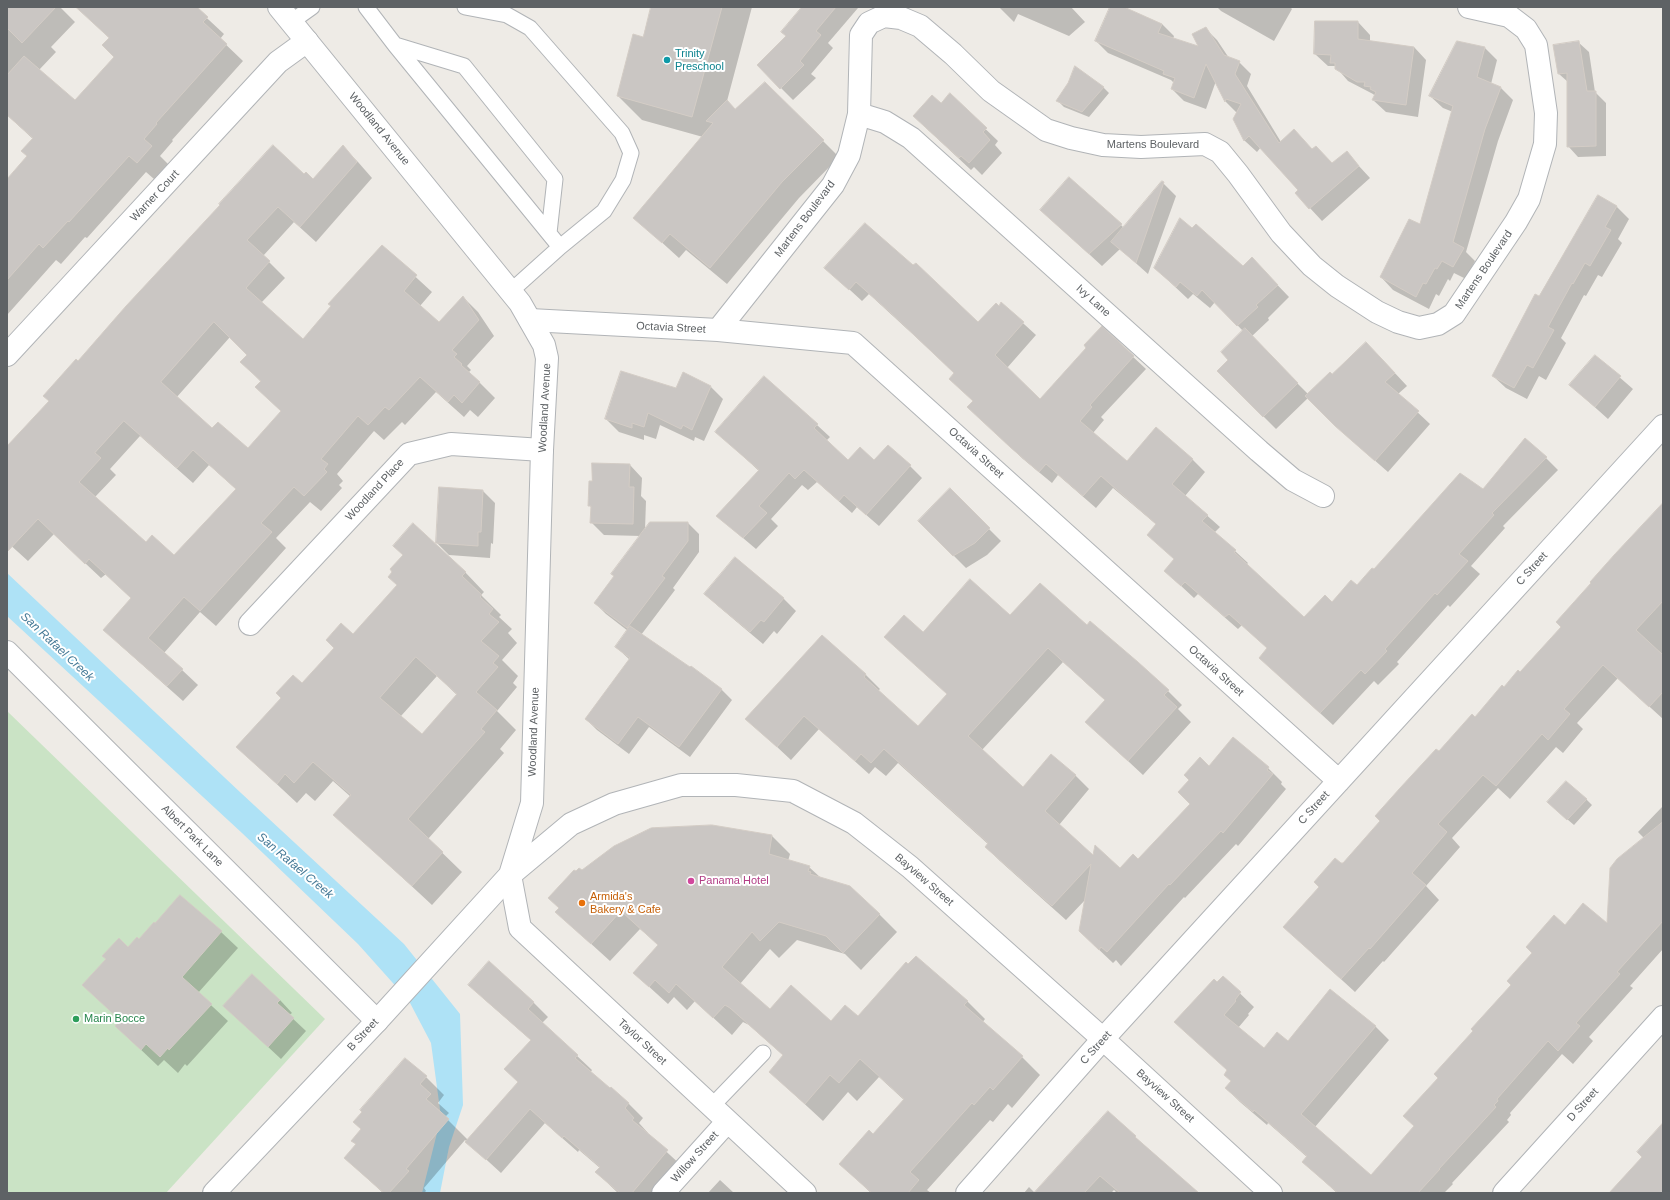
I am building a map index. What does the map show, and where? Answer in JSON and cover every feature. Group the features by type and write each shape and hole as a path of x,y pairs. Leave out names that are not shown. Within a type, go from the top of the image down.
{"street":[{"name":"Martens Boulevard","path":"718,330 833,185 849,155 859,114 862,35 869,23 884,16 901,18 920,26 953,54 991,91 1046,130 1071,138 1103,145 1141,147 1204,144 1220,152 1281,233 1312,266 1337,286 1377,312 1398,322 1419,328 1438,324 1454,314 1516,222 1529,199 1545,144 1546,113 1536,45 1526,29 1509,16 1470,7"},
{"name":"Woodland Avenue","path":"285,15 511,291 544,345 548,358 542,450 532,803 510,875"},
{"name":"Warner Court","path":"7,355 278,62 306,41"},
{"name":"Ivy Lane","path":"859,114 885,122 911,138 1259,451 1293,480 1323,496"},
{"name":"Octavia Street","path":"530,320 718,330 853,342 1339,781"},
{"name":"C Street","path":"967,1193 1103,1040 1663,426"},
{"name":"Woodland Place","path":"250,624 409,454 451,444 542,450"},
{"name":"Albert Park Lane","path":"7,652 377,1020"},
{"name":"Bayview Street","path":"510,875 570,824 614,804 681,785 736,785 793,791 854,823 910,867 1271,1193"},
{"name":"B Street","path":"214,1193 377,1020 510,875"},
{"name":"Taylor Street","path":"510,875 520,928 804,1193"},
{"name":"D Street","path":"1504,1193 1663,1017"},
{"name":"Willow Street","path":"663,1193 727,1122"}],"lane":[{"path":"285,15 312,7"},
{"path":"366,7 560,247"},
{"path":"465,7 507,15 530,28 622,133 631,153 623,180 604,211 560,247 511,291"},
{"path":"395,44 464,66 555,179 549,233"},
{"path":"711,1107 763,1052"}],"green space":[{"path":"7,711 325,1019 166,1193 7,1193"}],"water":[{"name":"San Rafael Creek","path":"7,573 404,944 460,1014 463,1105 449,1147 440,1193 422,1193 441,1117 431,1043 409,1001 358,944 242,833 7,616"}],"building":[{"path":"7,7 56,7 22,43 7,28"},
{"path":"76,7 197,7 208,17 203,22 227,44 156,123 157,124 144,139 152,146 137,163 129,156 69,222 68,221 43,248 39,244 7,280 7,179 27,156 21,151 33,138 7,115 7,75 24,56 75,100 114,57 102,45 109,38"},
{"name":"Trinity Preschool","path":"651,7 722,7 692,117 617,96 633,34 643,37"},
{"path":"802,7 836,7 816,31 821,35 800,61 804,65 780,89 757,65 786,36 781,32"},
{"path":"1110,7 1124,7 1162,24 1158,33 1198,46 1192,34 1206,27 1224,55 1240,61 1235,74 1279,143 1294,129 1312,149 1316,146 1332,163 1347,151 1359,166 1309,209 1295,193 1298,190 1249,136 1244,141 1233,119 1241,104 1226,99 1225,102 1206,64 1194,98 1171,89 1175,78 1163,74 1164,71 1095,41"},
{"path":"1315,21 1358,21 1358,39 1414,47 1406,105 1372,100 1376,92 1370,89 1371,87 1364,86 1365,82 1357,82 1335,69 1335,63 1330,63 1331,55 1314,54"},
{"path":"1457,41 1485,47 1477,77 1501,87 1485,129 1453,242 1464,248 1453,267 1442,261 1437,269 1435,268 1426,284 1423,283 1416,297 1380,277 1409,219 1420,224 1453,106 1429,96"},
{"path":"1579,41 1587,91 1596,91 1596,146 1567,147 1567,73 1558,74 1553,45"},
{"path":"1075,66 1104,87 1082,112 1056,101 1068,83"},
{"path":"765,82 824,140 782,182 710,268 670,234 662,243 633,218 713,123 706,121 727,100 735,109"},
{"path":"950,93 987,128 983,132 990,140 969,163 961,156 959,158 913,116 932,95 941,103"},
{"path":"273,145 304,174 306,172 313,179 343,145 357,162 300,227 278,207 247,240 270,261 246,288 303,339 331,306 328,304 382,245 417,275 404,291 439,322 463,296 479,320 452,350 457,354 454,357 462,364 461,365 480,382 462,403 454,395 448,402 420,377 389,410 385,407 368,425 358,416 321,459 328,464 324,469 327,472 304,496 294,487 261,523 272,532 200,611 184,597 148,638 183,669 167,686 103,630 131,598 89,559 85,564 38,519 7,552 7,446 49,401 43,396 76,359 78,361 126,306 220,205 219,204","holes":["214,322 247,355 240,362 261,381 255,387 281,411 248,448 218,422 212,428 161,382","124,421 177,468 193,450 236,489 174,555 152,535 146,542 79,482 101,458 95,453"]},
{"path":"1069,177 1122,224 1089,254 1040,210"},
{"path":"1162,181 1164,182 1136,263 1111,242"},
{"path":"1598,195 1617,206 1605,227 1611,230 1590,266 1585,263 1573,284 1572,283 1548,327 1554,330 1533,368 1527,365 1514,388 1492,376 1535,294 1539,296"},
{"path":"1180,218 1192,228 1196,224 1243,266 1252,257 1278,285 1256,305 1258,307 1237,326 1202,290 1197,296 1180,282 1176,287 1154,268"},
{"path":"865,223 913,265 916,263 978,322 996,303 999,306 1001,302 1024,322 995,355 1040,399 1086,348 1084,345 1102,326 1134,356 1090,405 1092,407 1080,421 1127,461 1156,427 1193,459 1172,484 1208,515 1202,521 1236,550 1234,552 1304,617 1325,595 1332,602 1351,580 1357,585 1372,568 1374,569 1460,473 1483,489 1525,438 1547,457 1492,513 1494,515 1459,554 1468,561 1437,595 1435,593 1385,649 1387,651 1365,674 1361,670 1320,713 1259,658 1267,648 1229,614 1225,617 1185,582 1181,586 1164,571 1174,559 1147,535 1156,524 1101,476 1083,496 1046,464 1039,472 967,407 973,401 949,379 954,373 892,314 856,282 849,290 824,268"},
{"path":"1245,328 1298,383 1263,417 1217,371 1228,360 1221,352"},
{"path":"1366,342 1395,373 1385,382 1419,411 1375,461 1335,426 1305,396 1330,372 1332,374"},
{"path":"1595,355 1621,376 1595,407 1569,385"},
{"path":"621,371 676,388 683,372 711,386 692,430 683,425 681,429 648,413 644,427 632,423 632,428 605,419"},
{"path":"764,376 818,424 814,428 848,460 860,447 874,460 888,445 911,465 866,515 844,495 839,501 804,470 795,479 789,473 759,506 767,513 743,538 716,516 759,470 715,432"},
{"path":"592,463 630,464 629,487 634,487 633,524 590,523 591,506 588,506 589,481 592,481"},
{"path":"439,487 483,490 481,532 478,532 478,546 436,543"},
{"path":"950,488 990,528 975,543 953,556 918,521"},
{"path":"1663,503 1663,601 1636,630 1663,655 1663,692 1649,707 1603,665 1564,709 1570,714 1548,740 1542,734 1496,786 1483,775 1438,824 1447,832 1412,873 1426,885 1370,949 1369,948 1341,979 1283,927 1319,887 1314,882 1335,858 1343,863 1380,821 1375,816 1436,749 1439,751 1472,714 1475,717 1502,685 1504,687 1518,670 1520,672 1561,627 1556,622 1615,554"},
{"path":"650,522 688,522 688,541 662,576 665,578 627,628 594,603 614,576 611,574"},
{"path":"413,523 466,572 462,576 482,595 480,597 493,609 489,614 499,622 481,641 499,656 493,663 498,667 476,692 497,710 481,729 485,732 408,819 443,852 412,886 333,815 351,795 313,762 294,783 285,774 277,784 236,747 281,698 276,693 293,675 302,683 334,648 326,640 341,623 353,634 397,585 388,577 392,572 390,569 403,555 393,546","holes":["416,657 457,694 422,734 380,698"]},
{"path":"735,557 784,598 764,622 761,620 750,632 704,594"},
{"path":"970,579 1010,615 1040,583 1087,625 1090,621 1169,690 1164,695 1177,707 1128,761 1085,722 1105,700 1048,648 968,736 1023,787 1051,754 1076,775 1045,811 1093,855 1095,845 1120,868 1133,854 1138,859 1190,804 1178,792 1189,780 1184,775 1200,757 1209,766 1233,737 1269,767 1267,770 1273,774 1223,833 1221,831 1170,885 1169,884 1107,952 1101,947 1099,950 1079,931 1091,864 1052,906 985,847 988,843 884,749 871,763 861,754 855,761 804,716 777,747 745,719 822,635 866,674 864,677 918,726 947,694 884,637 904,615 923,632"},
{"path":"630,626 690,667 691,666 722,689 679,747 638,717 618,744 585,719 630,658 615,647"},
{"path":"1566,781 1587,799 1567,820 1547,802"},
{"path":"1663,822 1663,921 1617,972 1620,974 1576,1023 1580,1026 1558,1051 1548,1041 1497,1099 1498,1101 1494,1105 1496,1107 1418,1193 1338,1193 1302,1162 1307,1156 1254,1110 1253,1112 1225,1088 1231,1081 1224,1075 1227,1070 1174,1022 1214,979 1217,982 1223,976 1241,992 1235,1000 1236,1001 1224,1015 1264,1048 1277,1032 1288,1041 1330,989 1376,1026 1301,1114 1371,1175 1414,1126 1403,1116 1438,1078 1434,1074 1473,1031 1471,1029 1511,985 1507,981 1532,953 1526,947 1554,915 1565,925 1583,903 1607,923 1610,868 1617,859"},
{"path":"712,825 772,835 769,854 810,866 808,871 811,872 810,874 850,886 880,914 843,953 826,936 779,922 760,941 752,932 722,967 770,1009 791,985 831,1021 845,1005 858,1016 906,962 908,964 916,956 968,1001 964,1005 1023,1056 993,1090 990,1087 974,1105 972,1103 910,1172 919,1180 908,1193 872,1193 839,1164 869,1130 873,1134 904,1099 860,1059 839,1083 830,1075 805,1104 769,1072 783,1055 730,1008 725,1005 713,1018 676,984 669,993 655,980 649,987 633,973 658,945 621,911 591,944 555,912 559,908 548,898 574,870 576,871 579,868 582,870 614,846 651,828"},
{"path":"180,895 222,931 182,977 212,1004 169,1050 168,1048 160,1057 146,1044 141,1050 115,1026 120,1020 82,985 106,959 102,956 119,938 128,947 137,937 139,939 154,922 155,923"},
{"path":"489,961 534,1002 528,1009 578,1055 575,1058 629,1103 625,1108 634,1118 632,1120 668,1150 632,1193 620,1193 595,1172 600,1167 564,1136 562,1138 530,1109 486,1160 465,1142 518,1082 504,1069 531,1040 468,985"},
{"path":"252,974 280,1000 277,1003 294,1018 268,1047 223,1006"},
{"path":"405,1058 427,1076 420,1084 431,1094 426,1099 449,1119 406,1169 409,1171 389,1193 384,1193 344,1158 356,1144 351,1141 361,1129 353,1122 362,1112 360,1110"},
{"path":"1108,1111 1136,1136 1135,1137 1199,1193 1120,1193 1100,1176 1084,1193 1034,1193"},
{"path":"1663,1123 1663,1193 1609,1193 1642,1157 1637,1152"}],"place":[{"name":"Trinity Preschool","path":"667,60"},
{"name":"Panama Hotel","path":"691,881"},
{"name":"Armida's Bakery & Cafe","path":"582,903"},
{"name":"Marin Bocce","path":"76,1019"}]}
